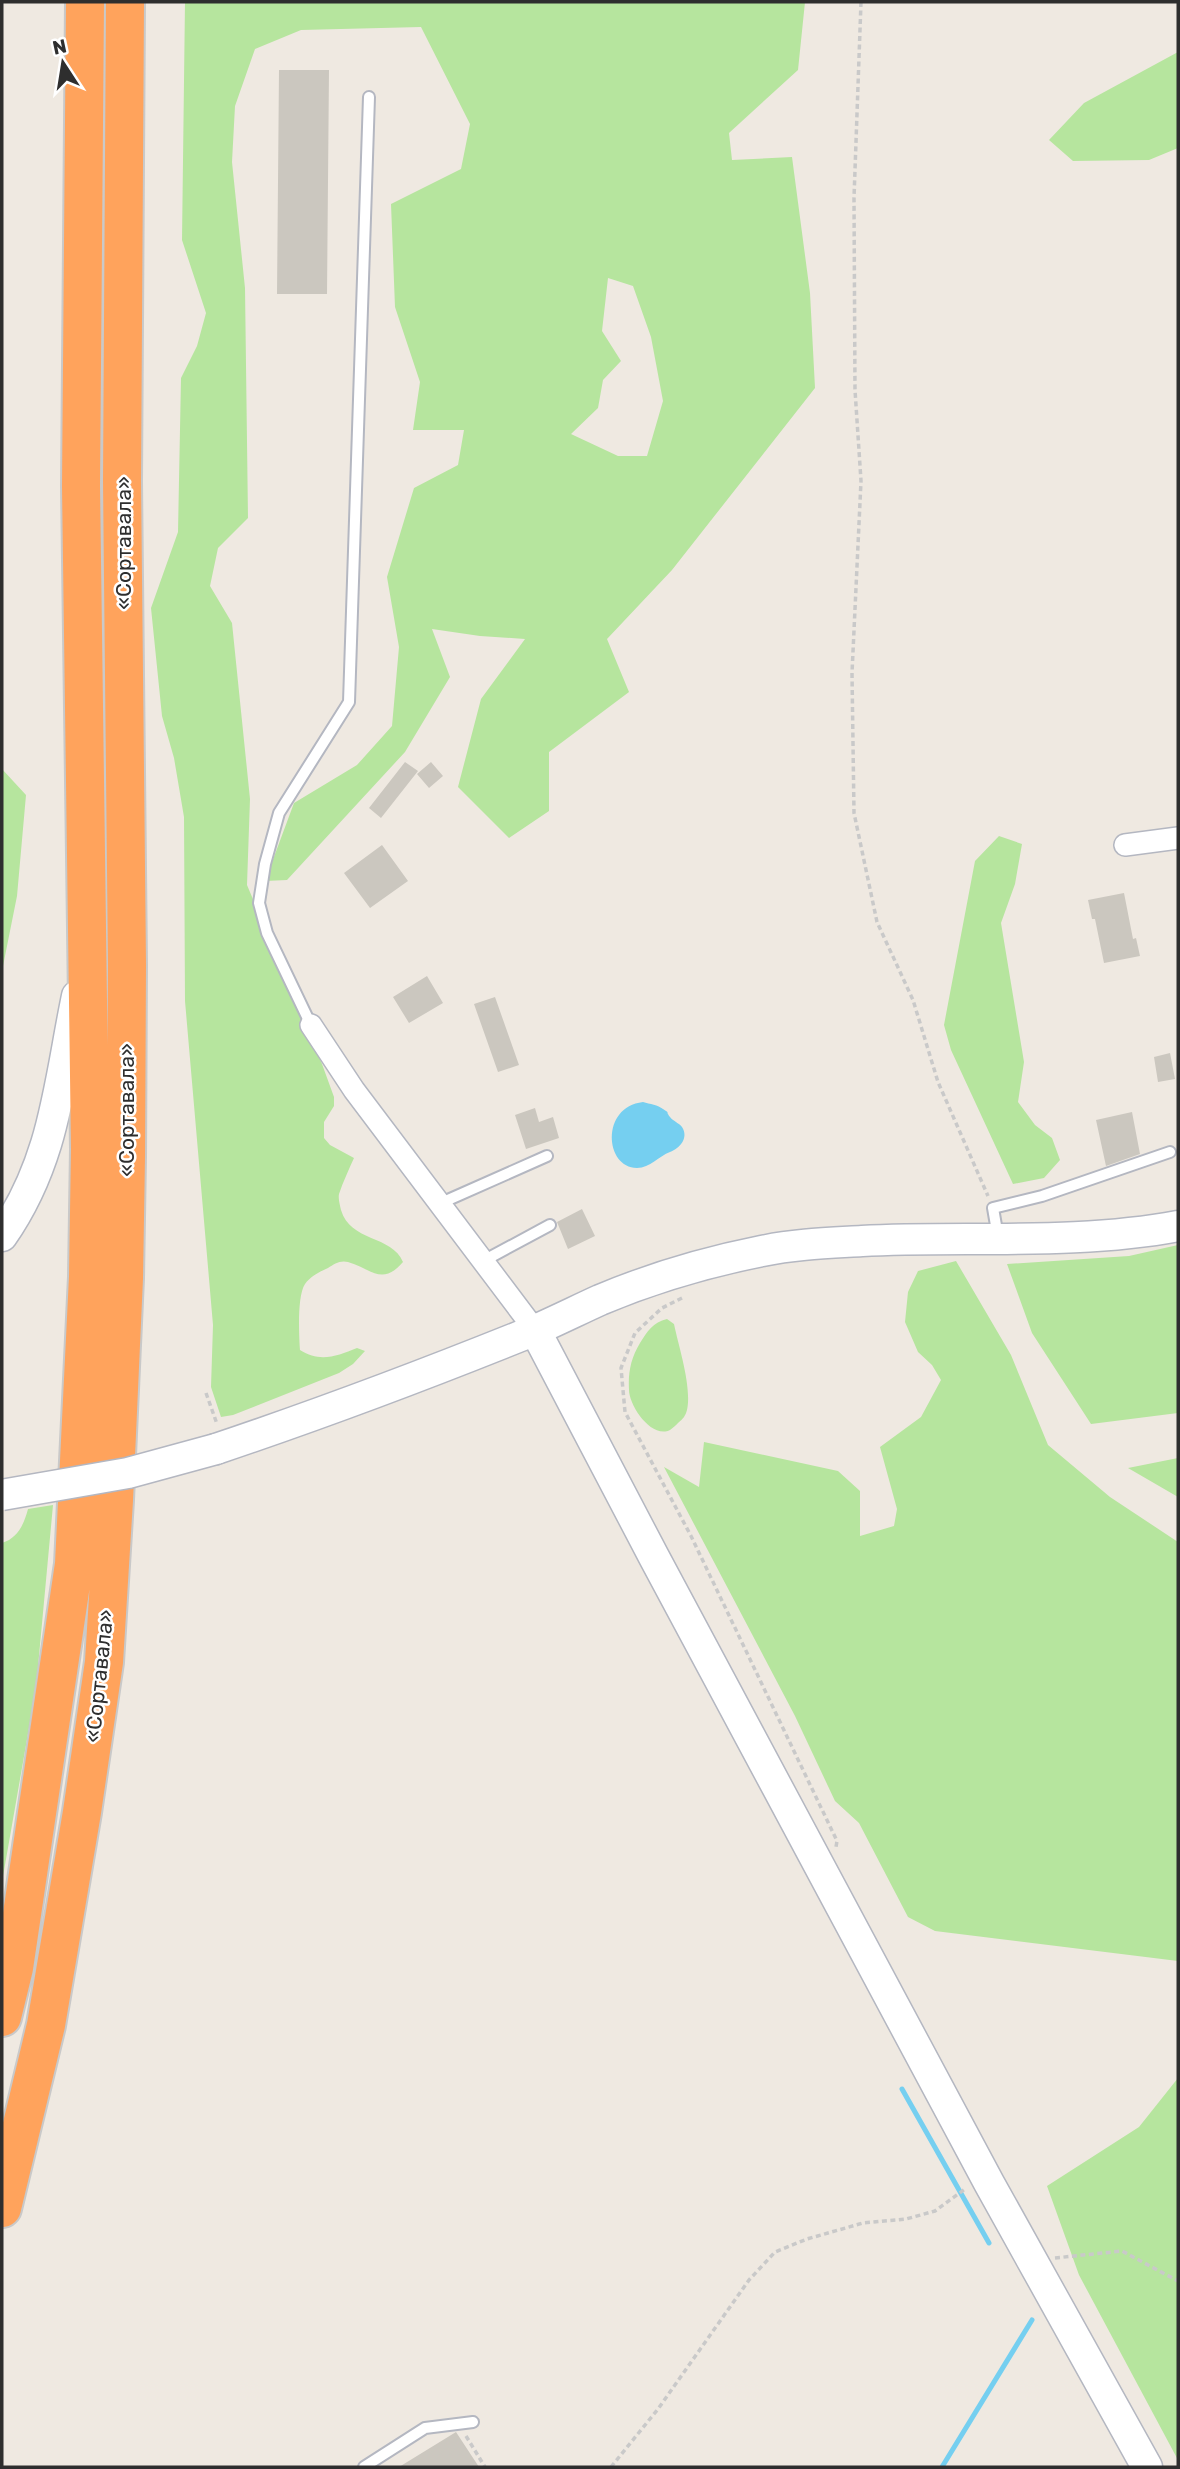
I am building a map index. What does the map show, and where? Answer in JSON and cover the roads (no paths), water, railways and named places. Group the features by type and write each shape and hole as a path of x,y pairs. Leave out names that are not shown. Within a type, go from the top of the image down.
{"highway":[{"name":"«Сортавала»","path":"2,2017 14,1968 74,1564 88,1278 90,1149 81,486 85,2"},
{"name":"«Сортавала»","path":"2,2208 46,2025 80,1826 104,1662 114,1500 124,1278 126,1157 127,965 122,481 125,2"}],"main road":[{"path":"2,1236 18,1212 41,1161 54,1120 86,951"},
{"path":"2,1495 128,1473 220,1448 535,1330 602,1299 668,1276 763,1250 819,1243 1085,1236 1178,1226"},
{"path":"535,1330 1033,2265 1147,2467"}],"street":[{"path":"1125,845 1178,838"},
{"path":"311,1026 354,1090 485,1260 535,1330"}],"lane":[{"path":"311,1026 267,933 259,903 265,864 279,813 349,702 369,97"},
{"path":"998,1238 993,1208 1042,1196 1170,1152"},
{"path":"441,1203 547,1156"},
{"path":"485,1260 550,1225"},
{"path":"364,2467 425,2428 473,2422"}],"water":[{"path":"643,1102 659,1106 668,1112 682,1127 684,1135 677,1148 650,1164 637,1168 626,1165 618,1158 612,1137 619,1114 629,1106"}],"waterway":[{"path":"902,2089 989,2243"},
{"path":"942,2467 1032,2320"}]}
